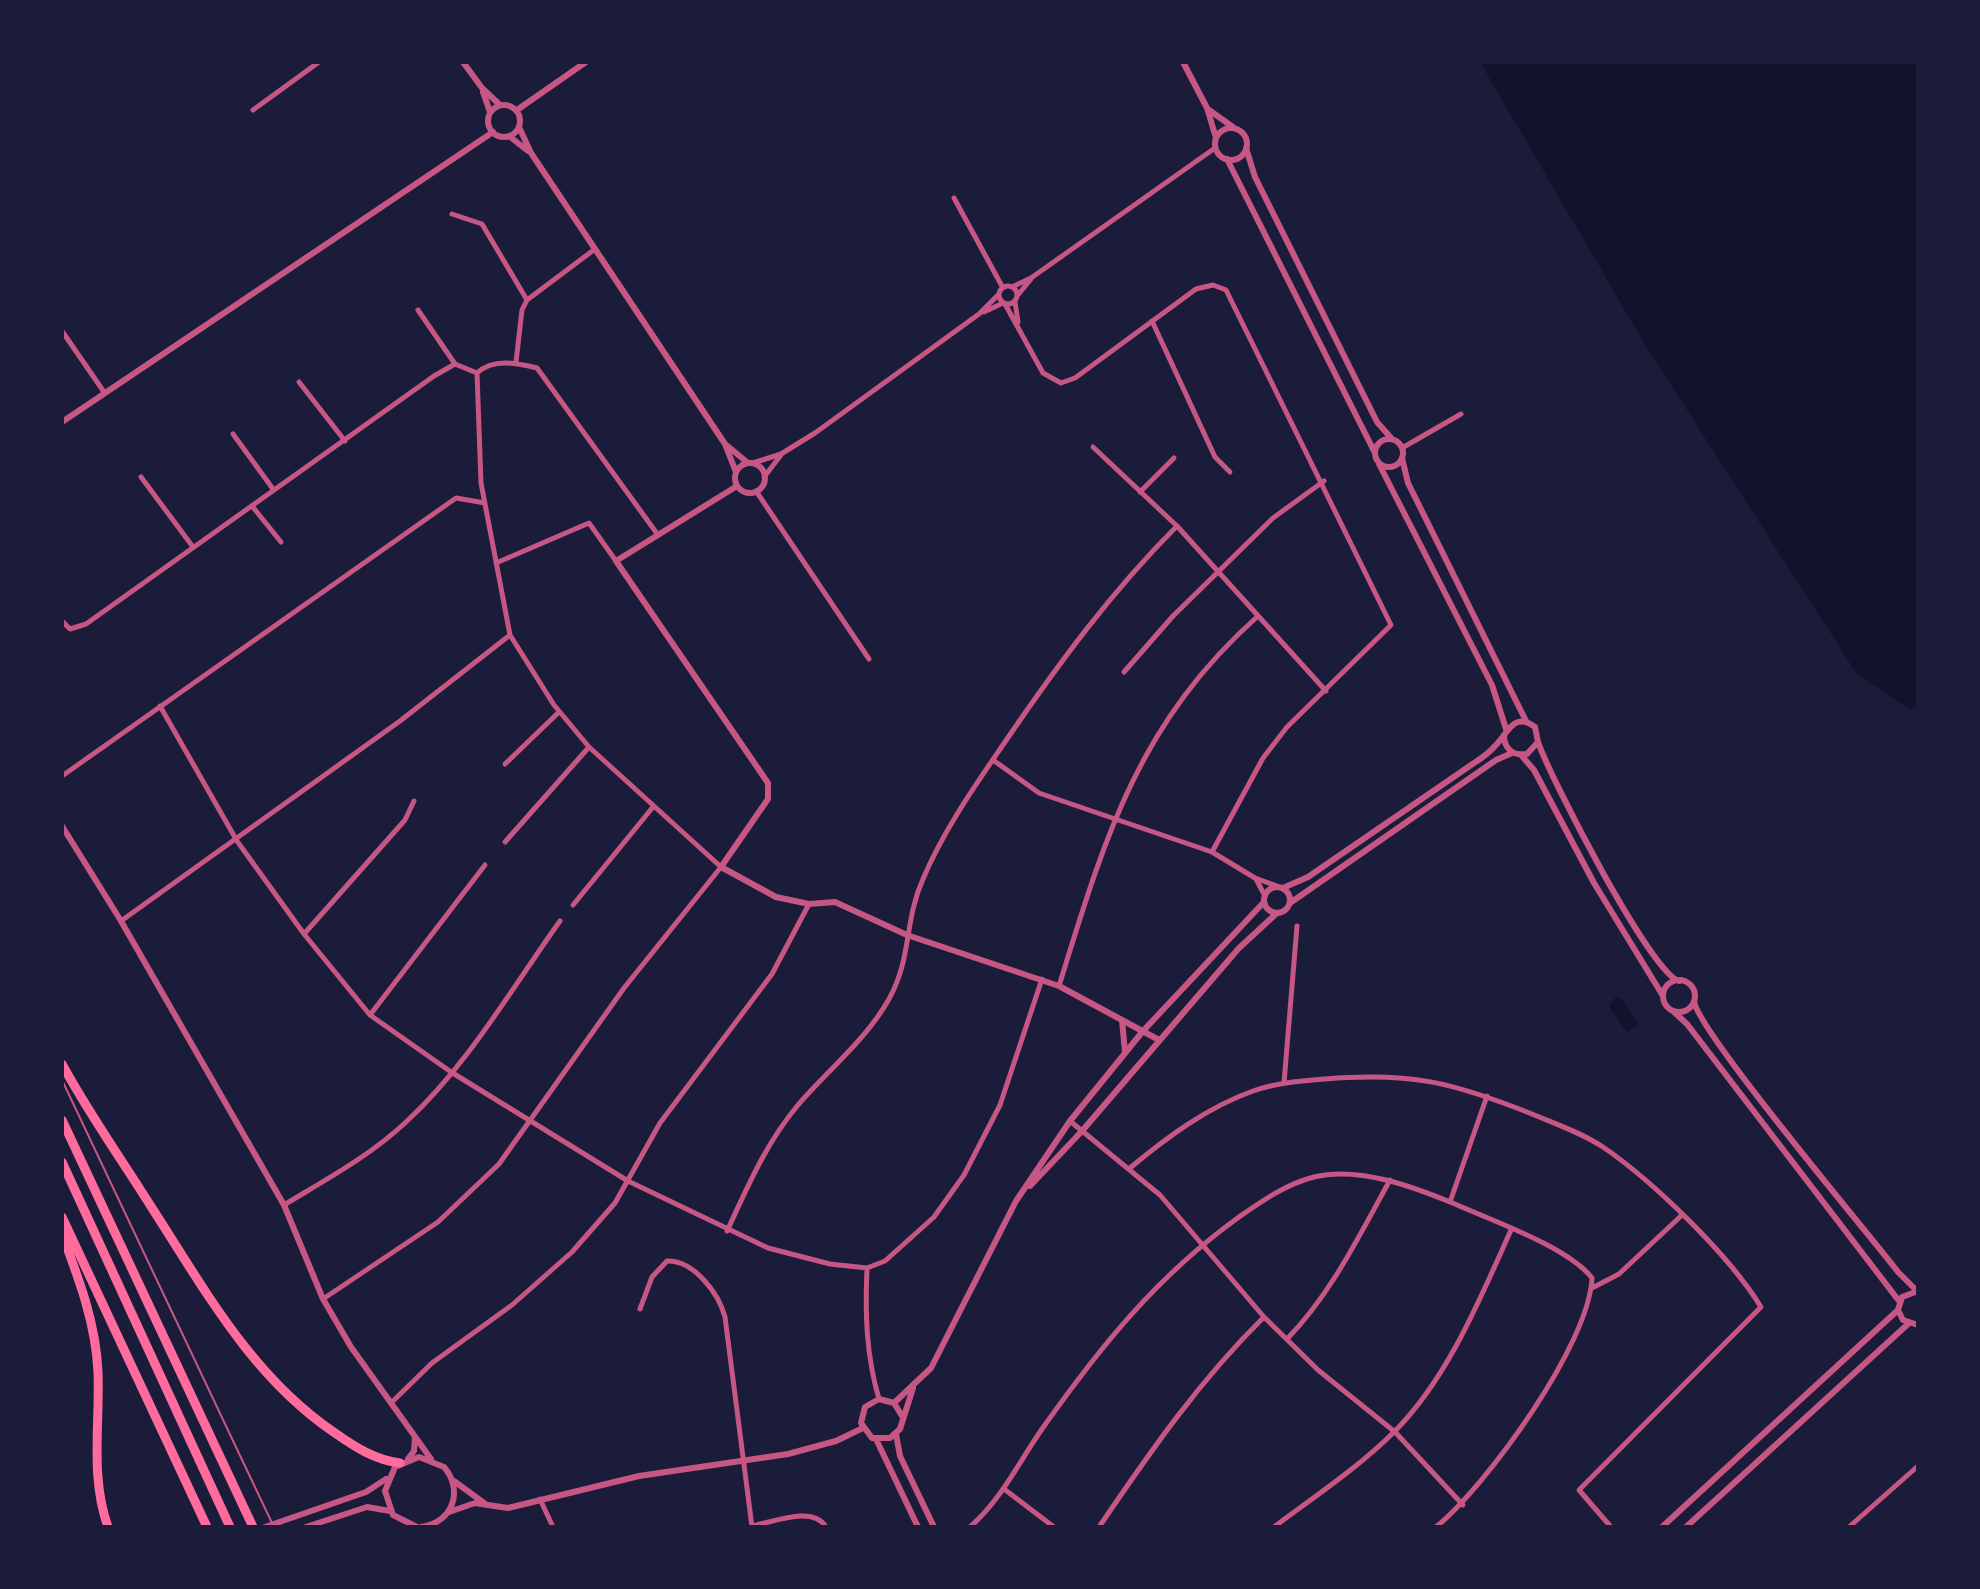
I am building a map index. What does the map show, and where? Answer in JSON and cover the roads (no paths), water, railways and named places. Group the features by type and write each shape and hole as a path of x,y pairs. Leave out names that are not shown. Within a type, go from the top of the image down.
{"highway":[{"path":"62,1064 254,1360 291,1399 326,1427 377,1458 404,1461"},
{"path":"62,1120 253,1527"},
{"path":"62,1162 230,1527"},
{"path":"62,1217 207,1527"},
{"path":"62,1234 86,1303 95,1346 97,1478 108,1527"}],"street":[{"path":"253,110 319,62"},
{"path":"463,62 482,88 500,105 517,110"},
{"path":"517,110 586,62"},
{"path":"736,472 750,463 781,454 835,419 979,314 1003,288 1031,278 1215,148 1216,138 1207,108 1183,62"},
{"path":"482,88 490,112 488,123 493,132 509,136 531,153"},
{"path":"490,112 500,105"},
{"path":"1207,108 1246,138 1255,177 1377,422 1402,448 1408,483 1526,721 1535,727 1538,742 1611,885 1662,969 1691,987 1697,1014 1898,1272 1917,1291"},
{"path":"517,110 519,127 531,153 725,444 736,472 737,486"},
{"path":"509,136 519,127"},
{"path":"1216,138 1224,128 1235,128"},
{"path":"62,422 493,132"},
{"path":"1215,148 1227,159 1486,671 1505,732 1506,746 1540,781 1594,883 1673,1011 1687,1024 1899,1301"},
{"path":"1227,159 1241,156 1246,148"},
{"path":"954,198 1003,288"},
{"path":"452,214 482,224 527,300"},
{"path":"516,362 522,310 527,300 595,249"},
{"path":"979,314 1016,299 1031,278"},
{"path":"999,294 1043,373 1061,383 1075,378 1187,294 1206,285 1219,286 1232,296 1391,625 1287,727 1263,758 1212,852"},
{"path":"1012,287 1019,327"},
{"path":"418,310 455,364 477,373"},
{"path":"1152,321 1215,457 1230,472"},
{"path":"62,331 104,392"},
{"path":"658,535 537,368 516,362 485,365 477,373 477,420 485,503 510,635 559,712 589,747 721,867 776,897 809,904 835,902 907,935 1042,979 1159,1040"},
{"path":"62,621 70,629 86,624 273,489 455,364"},
{"path":"299,382 345,441"},
{"path":"1402,448 1461,414"},
{"path":"233,434 273,489"},
{"path":"1375,453 1380,442 1392,439"},
{"path":"725,444 761,468 764,477"},
{"path":"1093,447 1177,526 1326,691"},
{"path":"756,491 781,454"},
{"path":"1140,492 1174,458"},
{"path":"1379,464 1393,467 1402,458"},
{"path":"141,477 193,547"},
{"path":"1124,672 1273,518 1324,481"},
{"path":"616,561 737,486"},
{"path":"737,486 748,492 756,491"},
{"path":"756,491 869,659"},
{"path":"62,776 456,498 485,503"},
{"path":"252,506 281,542"},
{"path":"323,1299 438,1222 490,1174 624,988 721,867 768,799 768,783 589,523 496,563"},
{"path":"727,1231 762,1155 780,1129 870,1028 888,1000 906,962 911,907 924,875 993,760 1075,640 1177,526"},
{"path":"1059,986 1113,817 1161,726 1189,685 1220,649 1258,616"},
{"path":"121,921 237,841 510,635"},
{"path":"160,706 237,841 304,934 370,1015 451,1072 628,1181 727,1231 808,1259 867,1268 885,1261 923,1228 964,1175 1000,1105 1042,979"},
{"path":"505,764 559,712"},
{"path":"894,1403 931,1368 1016,1201 1070,1121 1143,1031 1264,899 1280,887 1308,877 1403,813 1489,753 1515,722 1526,721"},
{"path":"1016,1201 1082,1131 1239,948 1277,913 1286,910 1290,903 1496,760 1532,751 1538,742"},
{"path":"505,842 589,747"},
{"path":"993,760 1039,793 1212,852 1255,878 1280,887 1290,895 1290,903"},
{"path":"304,934 405,820 414,801"},
{"path":"573,905 653,807"},
{"path":"62,826 121,921 284,1205 323,1299 357,1357 413,1429 431,1459 444,1467 453,1480 487,1504"},
{"path":"370,1015 485,865"},
{"path":"1255,878 1269,910 1277,913"},
{"path":"391,1403 432,1363 512,1305 572,1252 615,1203 660,1123 772,974 809,904"},
{"path":"284,1205 366,1155 407,1122 451,1072 560,921"},
{"path":"1284,1083 1297,926"},
{"path":"1663,996 1668,985 1679,981"},
{"path":"1673,1011 1683,1011 1694,1001"},
{"path":"1122,1020 1125,1052"},
{"path":"1130,1168 1192,1122 1253,1091 1284,1083 1396,1075 1441,1082 1487,1096 1603,1147 1682,1215 1752,1291 1761,1307 1579,1490 1611,1527"},
{"path":"1450,1202 1487,1096"},
{"path":"1070,1121 1130,1168 1178,1213 1264,1317 1395,1432 1463,1505"},
{"path":"970,1527 1004,1489 1106,1339 1201,1244 1267,1197 1315,1176 1390,1180 1450,1202 1564,1253 1592,1278 1592,1288 1574,1335 1527,1420 1463,1505 1436,1527"},
{"path":"1287,1339 1304,1322 1343,1267 1390,1180"},
{"path":"1592,1288 1619,1274 1682,1215"},
{"path":"1274,1527 1395,1432 1426,1393 1454,1348 1511,1230"},
{"path":"640,1309 652,1277 667,1261 674,1261 715,1292 725,1317 752,1526 810,1515 821,1519 826,1527"},
{"path":"867,1268 865,1311 870,1368 879,1399"},
{"path":"1662,1527 1898,1310 1899,1301 1909,1291 1917,1291"},
{"path":"1898,1310 1908,1324"},
{"path":"1099,1527 1172,1419 1219,1361 1264,1317"},
{"path":"1686,1527 1908,1324 1918,1325"},
{"path":"915,1384 896,1434 900,1456 934,1527"},
{"path":"902,1416 894,1403 879,1399 868,1403 862,1412 863,1428 876,1439 918,1527"},
{"path":"388,1477 385,1498 390,1511 402,1522 419,1527 443,1518 466,1503 508,1508 639,1476 813,1448 863,1428"},
{"path":"265,1527 366,1492 404,1461 416,1444 413,1429"},
{"path":"876,1439 896,1434"},
{"path":"404,1461 431,1459"},
{"path":"1849,1527 1918,1466"},
{"path":"449,1512 455,1496 453,1480"},
{"path":"1004,1489 1054,1527"},
{"path":"539,1499 553,1527"},
{"path":"306,1527 367,1507 390,1511"},
{"path":"442,1527 443,1518"}],"lane":[{"path":"62,1080 274,1527"}]}
